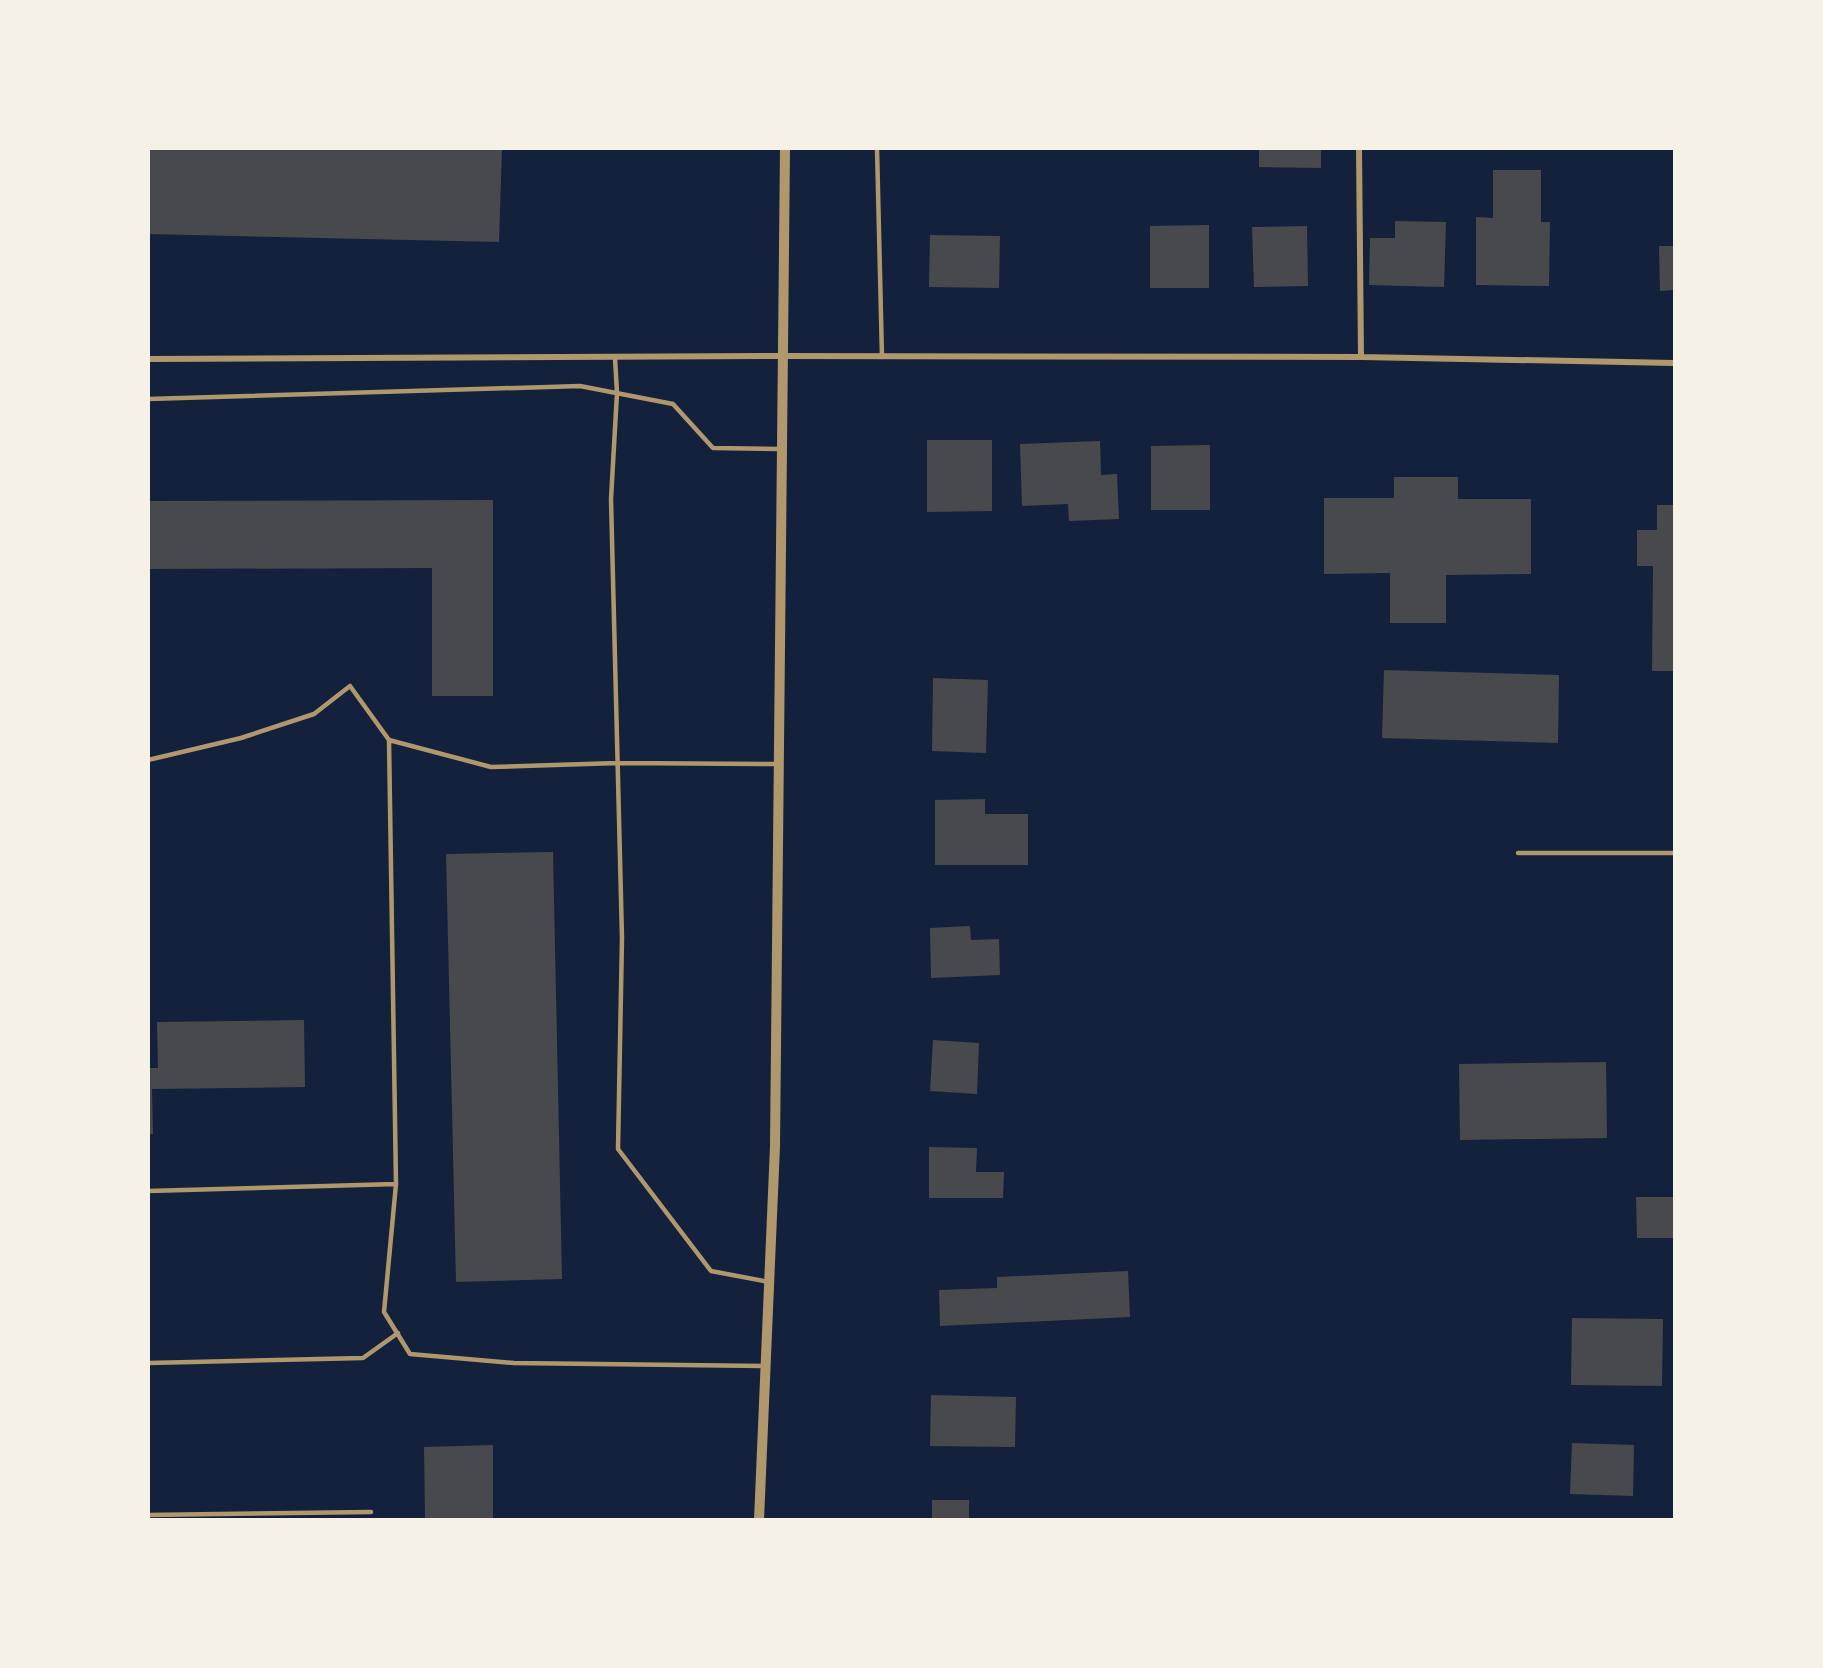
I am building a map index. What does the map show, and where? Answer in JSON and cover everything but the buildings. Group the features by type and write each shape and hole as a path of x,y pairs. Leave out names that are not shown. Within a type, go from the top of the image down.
{"street":[{"path":"759,1520 775,1146 785,148"},
{"path":"1359,148 1361,357"},
{"path":"148,360 784,356 1361,357 1674,363"}],"lane":[{"path":"877,148 882,357"},
{"path":"615,358 617,393 611,500 622,938 618,1149 711,1271 769,1282"},
{"path":"148,399 580,386 674,404 713,447 783,449"},
{"path":"148,760 241,738 314,714 351,686 389,740 396,1184 384,1311 410,1354 514,1363 766,1366"},
{"path":"389,740 491,767 618,763 779,764"},
{"path":"1518,853 1674,853"},
{"path":"148,1191 396,1184"},
{"path":"148,1363 363,1358 398,1333"},
{"path":"148,1515 371,1512"}]}
